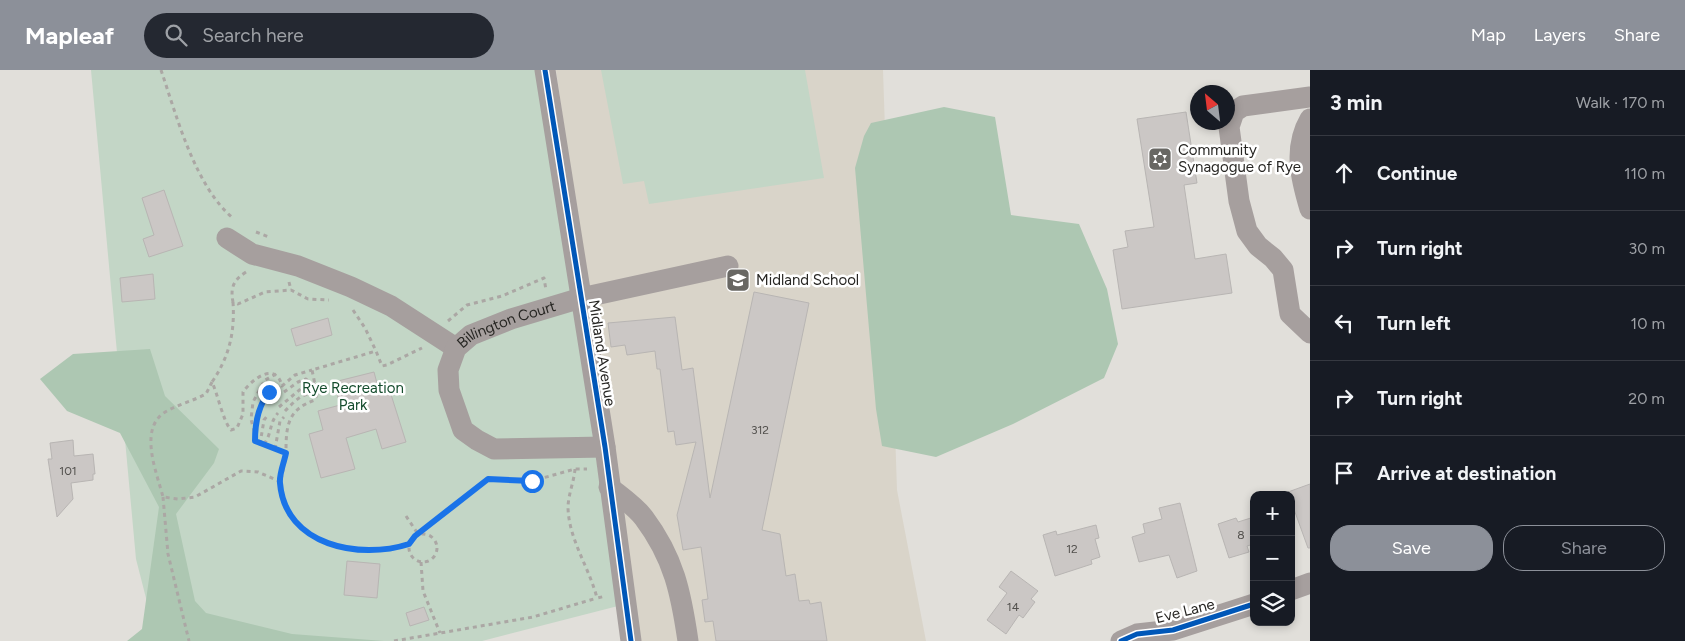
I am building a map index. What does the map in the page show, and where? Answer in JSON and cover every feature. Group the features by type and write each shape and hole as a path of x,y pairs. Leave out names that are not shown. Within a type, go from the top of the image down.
{"street":[{"name":"Midland Avenue","path":"545,70 604,447 631,641"},
{"path":"1310,97 1243,106 1234,112 1229,127 1239,201 1247,231 1258,246 1284,270 1290,314 1310,333"},
{"path":"1310,119 1305,127 1299,163 1306,185 1310,209"},
{"path":"233,231 252,254 298,266 351,287 391,306 456,348"},
{"name":"Billington Court","path":"604,447 494,449 477,440 463,430 449,390 448,370 456,348 471,335 511,319 581,298 728,266"},
{"path":"609,486 643,517 670,560 682,596 688,641"},
{"path":"1295,589 1310,583"},
{"name":"Eve Lane","path":"1121,641 1137,634 1174,630 1250,605"}],"path":[{"path":"160,70 201,178 233,231"},
{"path":"253,231 276,239"},
{"path":"189,641 168,554 163,497 150,446 154,424 165,412 206,394 224,364 232,340 233,302 231,292 235,280 252,268"},
{"path":"440,318 446,322 467,305 502,296 544,278 547,298"},
{"path":"233,302 238,304 265,292 291,290 308,299 330,300 338,303"},
{"path":"345,306 352,309 365,328 382,366 427,346"},
{"path":"286,453 255,441 257,416 269,392 282,386 295,375 376,351"},
{"path":"312,370 313,383 317,394 315,400 300,405 289,422 285,439 286,453 279,481 282,499 292,517 312,536 342,548 373,551 409,544 418,534 488,479 532,481 575,469 587,469"},
{"path":"212,382 226,423 231,430 237,428 241,422 243,392 247,386 268,372 276,374 282,386"},
{"path":"256,431 251,419 253,402 265,380 276,374"},
{"path":"284,392 306,379 313,383"},
{"path":"279,408 288,397 313,383"},
{"path":"285,411 306,394 317,394"},
{"path":"262,444 271,436 273,419 278,413"},
{"path":"262,444 264,420 268,415"},
{"path":"275,449 280,421 284,417"},
{"path":"573,463 575,469 568,506 571,531 591,576 597,598"},
{"path":"163,497 178,499 195,497 241,471 258,472 279,481"},
{"path":"406,516 418,534"},
{"path":"409,544 410,553 416,561 421,562 434,557 438,544 428,534 418,534"},
{"path":"421,562 423,591 440,633"},
{"path":"394,641 533,617 606,596"}],"shaded area":[{"name":"Midland School","path":"556,70 883,70 897,490 926,641 638,641"}],"green space":[{"name":"Rye Recreation Park","path":"91,70 539,70 618,606 482,641 157,641 136,559"},
{"path":"601,70 805,70 824,178 649,204 644,181 623,184"},
{"path":"944,107 995,117 1011,215 1079,224 1107,289 1118,344 1104,378 1013,424 936,457 882,446 876,409 855,168 864,136 871,123"},
{"path":"150,349 165,396 219,449 214,463 176,514 195,601 206,613 292,634 384,641 127,641 142,629 159,507 120,433 67,411 40,379 73,354"}],"building":[{"path":"1186,112 1197,183 1184,185 1195,259 1226,254 1232,293 1122,309 1113,250 1128,247 1125,231 1154,227 1137,119"},
{"path":"164,190 183,246 149,257 143,239 154,235 142,198"},
{"path":"153,274 155,299 122,302 120,278"},
{"name":"Midland School","path":"754,292 809,303 762,530 780,534 786,576 795,574 799,601 809,600 810,604 821,602 827,641 716,641 713,621 705,622 702,600 708,599 701,547 683,550 677,515 696,442 676,445 674,431 668,432 660,369 657,369 655,351 627,355 625,345 611,347 608,323 675,317 682,370 693,368 710,498"},
{"path":"328,318 332,335 296,346 291,329"},
{"path":"374,372 378,387 388,385 406,442 382,449 376,429 346,438 355,469 321,478 309,434 323,430 318,411 340,405 334,382"},
{"path":"73,440 74,456 93,454 95,474 93,474 93,480 71,483 73,499 57,517 48,459 52,459 50,443"},
{"path":"1310,484 1310,548 1308,548 1295,512 1295,491 1291,491"},
{"path":"1180,503 1197,571 1177,578 1169,555 1139,562 1132,537 1145,533 1143,524 1162,519 1159,508"},
{"path":"1236,518 1238,522 1250,518 1250,545 1247,546 1249,552 1229,558 1218,524"},
{"path":"1096,525 1099,538 1095,539 1100,557 1091,560 1092,564 1055,576 1043,535 1056,531 1057,535"},
{"path":"347,561 380,564 377,598 344,595"},
{"path":"1011,571 1038,591 1031,599 1035,602 1023,618 1019,615 1006,634 987,620 1007,593 999,587"},
{"path":"424,607 429,620 410,626 406,613"}],"cycle path":[{"path":"545,70 605,447 631,641"},
{"path":"1121,641 1137,634 1173,630 1250,605"}],"place":[{"name":"Community Synagogue of Rye","path":"1160,159"},
{"name":"Midland School","path":"738,280"}],"route":[{"path":"269,392 257,416 255,441 264,444 268,448 286,453 279,481 282,499 292,517 312,536 342,548 373,551 409,544 411,539 488,479 532,481"}]}
